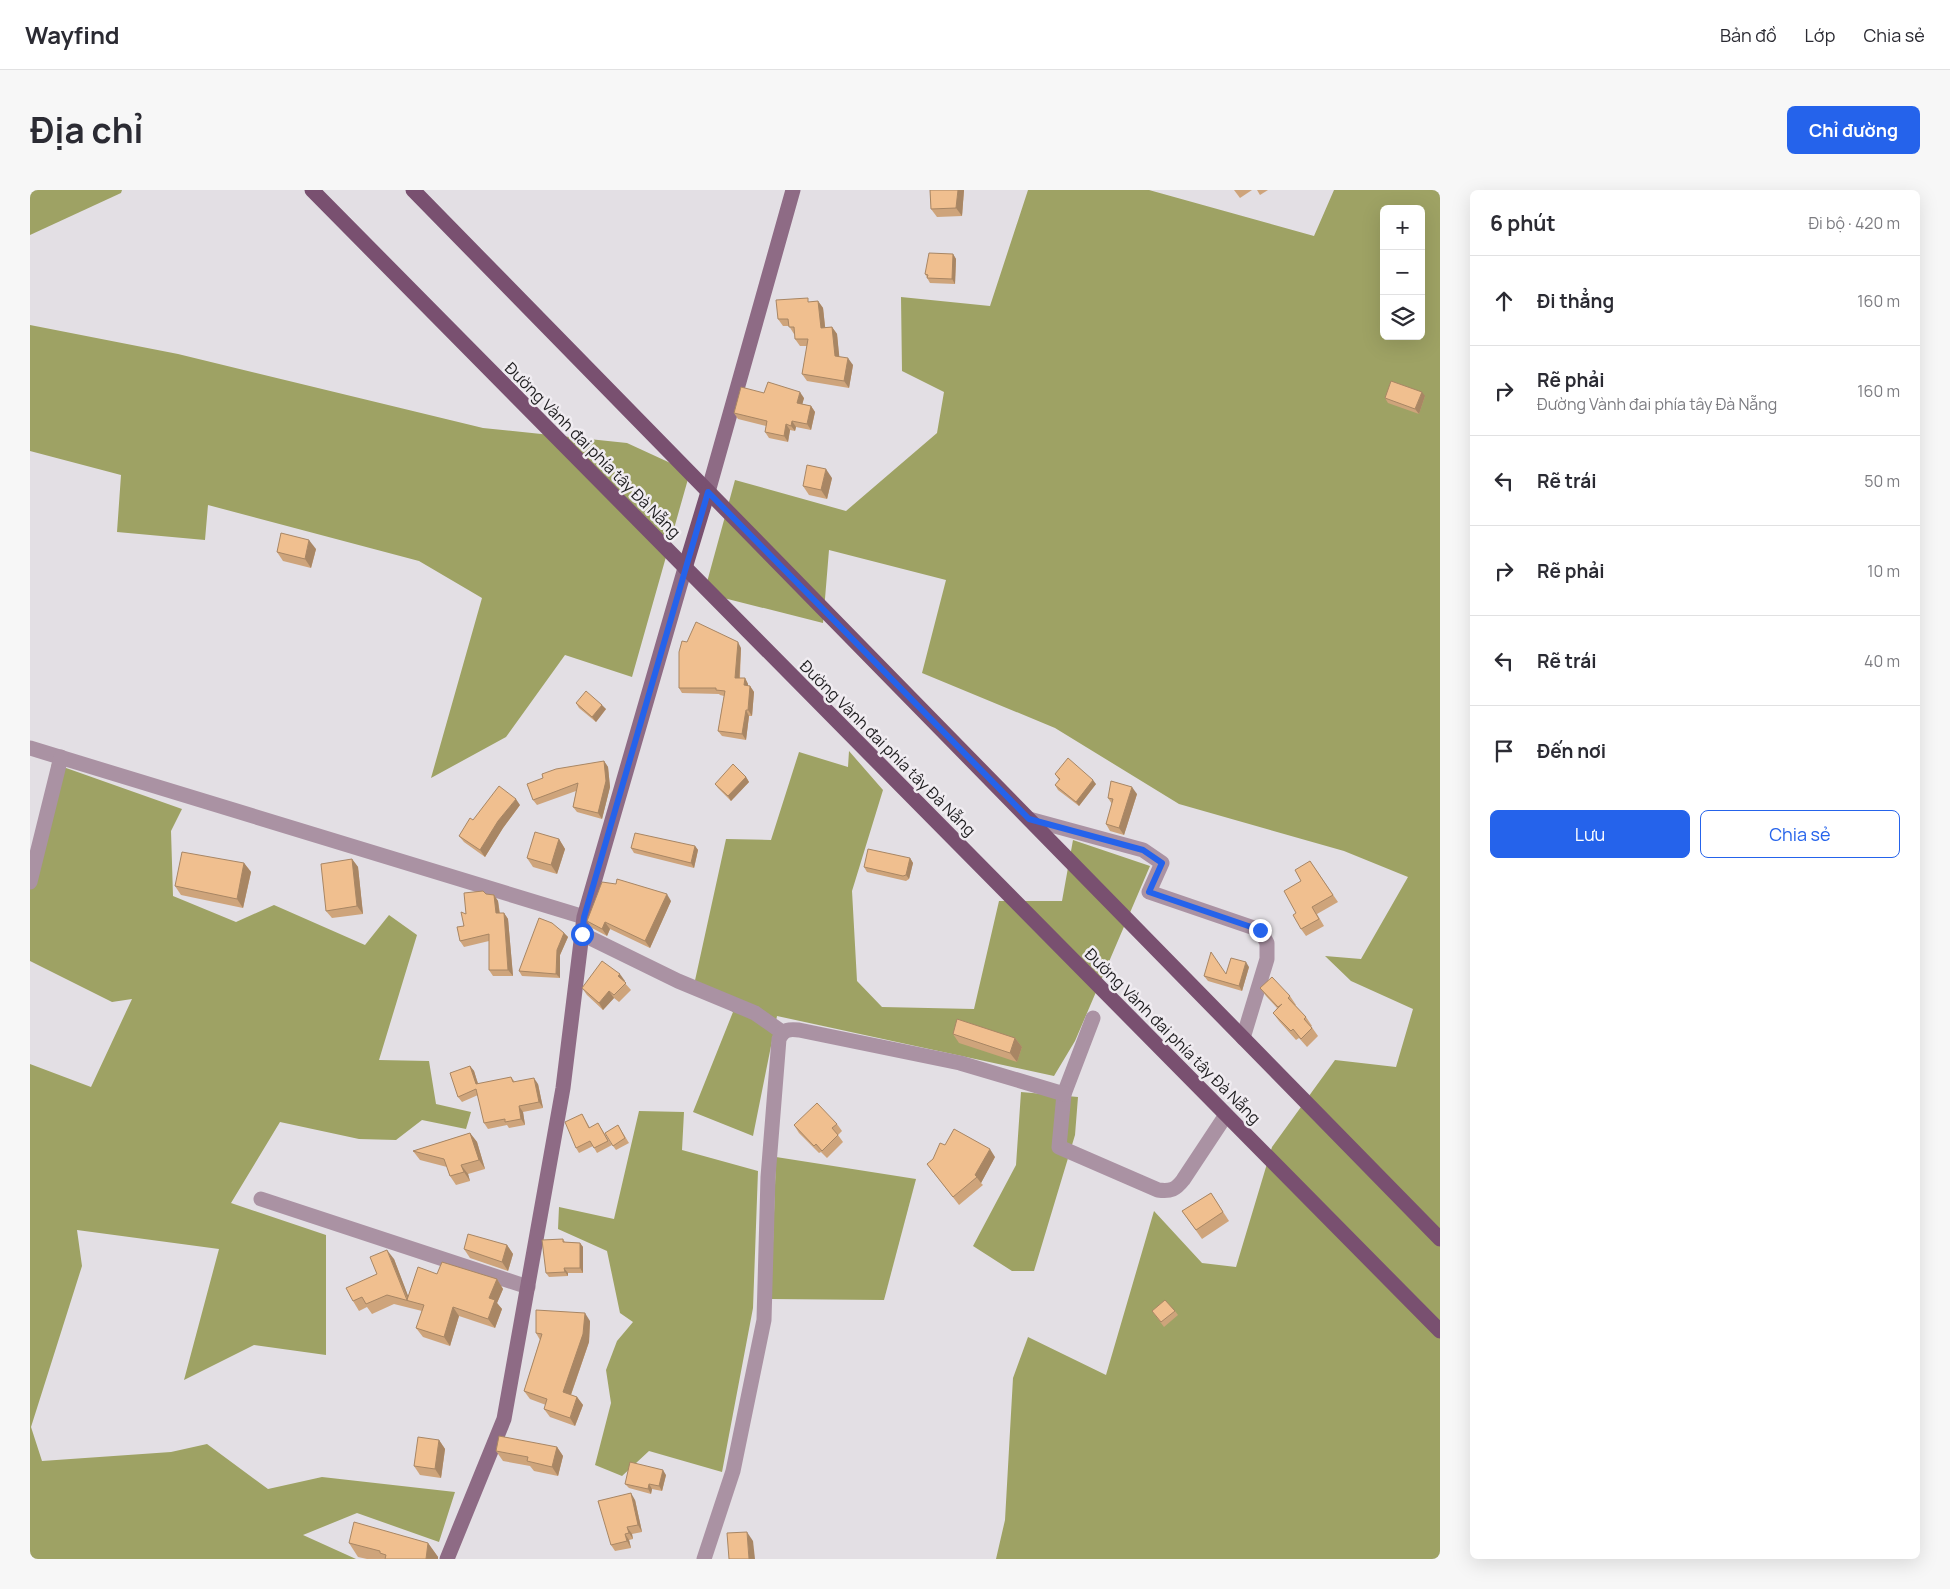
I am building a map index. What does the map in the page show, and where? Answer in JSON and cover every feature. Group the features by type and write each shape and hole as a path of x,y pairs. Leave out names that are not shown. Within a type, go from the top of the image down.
{"main road":[{"name":"Đường Vành đai phía tây Đà Nẵng","path":"312,190 1440,1332"},
{"path":"412,190 1440,1239"},
{"path":"685,568 708,492"}],"street":[{"path":"708,492 793,190"},
{"path":"446,1559 504,1419 563,1088 584,917 685,568"},
{"path":"30,748 584,917"},
{"path":"30,882 62,757"},
{"path":"1029,819 1143,850 1162,863 1149,892 1260,930 1267,943 1266,959 1243,1038"},
{"path":"582,934 678,981 749,1010 782,1032"},
{"path":"1093,1018 1064,1094 1059,1148 1158,1190 1176,1189 1226,1115"},
{"path":"704,1559 733,1471 764,1320 768,1177 779,1039 782,1032 789,1029 800,1030 960,1063 1064,1094"},
{"path":"261,1199 528,1287"}],"green space":[{"path":"30,190 122,190 121,193 30,235"},
{"path":"1028,190 1149,190 1314,236 1334,190 1440,190 1440,1559 996,1559 1005,1520 1013,1378 1028,1337 1106,1375 1154,1211 1202,1263 1236,1267 1272,1147 1335,1060 1396,1067 1413,1009 1351,981 1325,956 1361,959 1408,877 1344,851 1179,804 1055,728 922,673 946,580 829,550 823,623 704,593 735,480 846,511 937,433 944,392 902,371 901,297 990,306"},
{"path":"30,325 178,354 483,428 627,443 690,472 632,677 565,655 506,737 431,778 482,598 419,561 208,505 205,540 117,532 121,475 30,451"},
{"path":"849,751 883,790 852,891 857,981 882,1007 974,1009 999,901 1062,901 1073,840 1150,866 1075,1041 1054,1076 777,1016 753,1136 693,1112 733,1012 694,985 726,839 771,840 799,752 848,767"},
{"path":"52,763 182,809 171,831 173,896 236,922 274,905 365,945 389,915 417,935 379,1060 429,1061 436,1104 471,1112 466,1129 422,1120 396,1140 359,1139 280,1122 231,1203 326,1235 326,1355 254,1345 184,1380 219,1249 77,1230 82,1266 31,1427 42,1461 171,1452 207,1444 268,1489 322,1477 455,1492 439,1542 357,1513 303,1535 356,1559 30,1559 30,1064 91,1087 132,999 112,1002 30,961 30,881"},
{"path":"1021,1092 1078,1097 1075,1135 1034,1271 1012,1271 973,1246 1016,1165"},
{"path":"639,1111 684,1112 682,1150 758,1171 753,1308 722,1472 649,1451 622,1476 595,1465 611,1403 606,1370 617,1341 633,1322 620,1313 607,1251 558,1229 559,1207 614,1219"},
{"path":"776,1157 916,1179 884,1300 771,1299"}],"building":[{"path":"930,190 958,190 956,208 931,209"},
{"path":"929,253 953,254 952,279 927,278 928,275 925,274"},
{"path":"808,298 808,302 818,301 821,328 832,327 835,356 848,358 844,381 802,374 808,339 795,339 794,327 789,327 788,319 778,319 776,300"},
{"path":"1391,381 1422,392 1415,409 1385,398"},
{"path":"768,382 800,392 797,403 811,406 807,424 792,421 791,426 786,424 784,436 765,432 767,421 734,413 741,387 764,393"},
{"path":"807,465 826,469 821,490 803,486"},
{"path":"281,533 309,540 305,559 277,552"},
{"path":"696,622 738,642 735,678 745,678 744,685 750,686 748,710 746,710 742,734 718,731 725,691 716,690 716,688 679,688 679,652 682,641 687,642"},
{"path":"586,691 602,705 592,717 576,703"},
{"path":"1068,758 1093,780 1076,802 1055,785 1060,779 1055,774"},
{"path":"604,761 606,781 598,813 573,807 578,783 533,800 527,784 543,778 542,774 556,769"},
{"path":"733,764 746,777 728,796 715,784"},
{"path":"1111,781 1132,787 1119,828 1106,824 1113,799 1108,798"},
{"path":"499,786 516,799 498,821 480,850 459,836 470,818 473,820"},
{"path":"535,832 559,839 551,865 527,858"},
{"path":"635,833 695,846 691,863 631,848"},
{"path":"868,849 910,858 906,875 903,876 864,867"},
{"path":"182,852 244,863 237,899 175,886"},
{"path":"352,859 357,906 326,911 321,864"},
{"path":"1310,861 1333,895 1312,907 1319,919 1301,929 1293,915 1296,913 1284,891 1301,881 1295,870"},
{"path":"617,879 667,894 645,941 605,922 602,929 587,921 602,882 616,884"},
{"path":"483,891 486,894 494,895 496,913 504,913 508,970 489,970 489,934 460,941 457,927 464,926 461,912 466,914 464,893"},
{"path":"539,918 552,923 564,933 557,950 556,974 519,971"},
{"path":"1211,952 1226,974 1231,958 1246,962 1239,986 1204,976"},
{"path":"602,961 620,974 618,976 626,983 614,995 609,991 599,1003 582,988"},
{"path":"1272,977 1290,996 1288,998 1306,1017 1304,1019 1312,1028 1301,1039 1293,1029 1291,1031 1273,1013 1282,1004 1278,1007 1260,988"},
{"path":"957,1019 1015,1038 1010,1053 953,1034"},
{"path":"470,1066 476,1084 511,1077 513,1082 534,1078 539,1102 519,1106 521,1119 505,1122 505,1119 484,1123 476,1089 458,1097 450,1073"},
{"path":"817,1103 837,1124 832,1128 838,1135 822,1151 816,1144 814,1146 794,1125"},
{"path":"582,1114 589,1128 598,1123 608,1141 594,1148 590,1141 576,1148 565,1122"},
{"path":"618,1125 625,1138 613,1146 605,1133"},
{"path":"954,1129 990,1149 975,1175 977,1177 953,1197 927,1164 933,1159 940,1143 945,1145"},
{"path":"470,1133 479,1160 461,1165 464,1172 450,1176 444,1159 413,1151"},
{"path":"1211,1193 1223,1212 1196,1230 1182,1211"},
{"path":"468,1234 507,1245 502,1262 464,1249"},
{"path":"563,1239 563,1242 580,1243 580,1268 564,1268 565,1272 546,1273 542,1240"},
{"path":"387,1250 407,1300 418,1267 437,1274 442,1262 497,1279 489,1298 495,1300 488,1319 453,1307 444,1337 416,1328 424,1305 387,1295 366,1304 362,1297 353,1301 346,1288 377,1274 370,1257"},
{"path":"1165,1300 1175,1311 1161,1322 1152,1311"},
{"path":"536,1310 585,1313 583,1334 563,1392 577,1397 570,1418 544,1409 547,1399 524,1391 542,1334 536,1333"},
{"path":"499,1436 557,1447 552,1467 527,1461 528,1457 496,1451"},
{"path":"418,1437 439,1440 435,1469 414,1466"},
{"path":"630,1462 663,1470 659,1486 649,1484 648,1489 625,1484"},
{"path":"631,1493 638,1525 627,1527 629,1533 625,1534 627,1541 611,1545 598,1501"},
{"path":"354,1522 428,1543 426,1559 385,1559 386,1555 380,1553 380,1551 349,1543"},
{"path":"747,1532 749,1559 729,1559 727,1533"}],"route":[{"path":"582,934 584,917 708,492 1029,819 1143,850 1162,863 1149,892 1260,930"}]}
